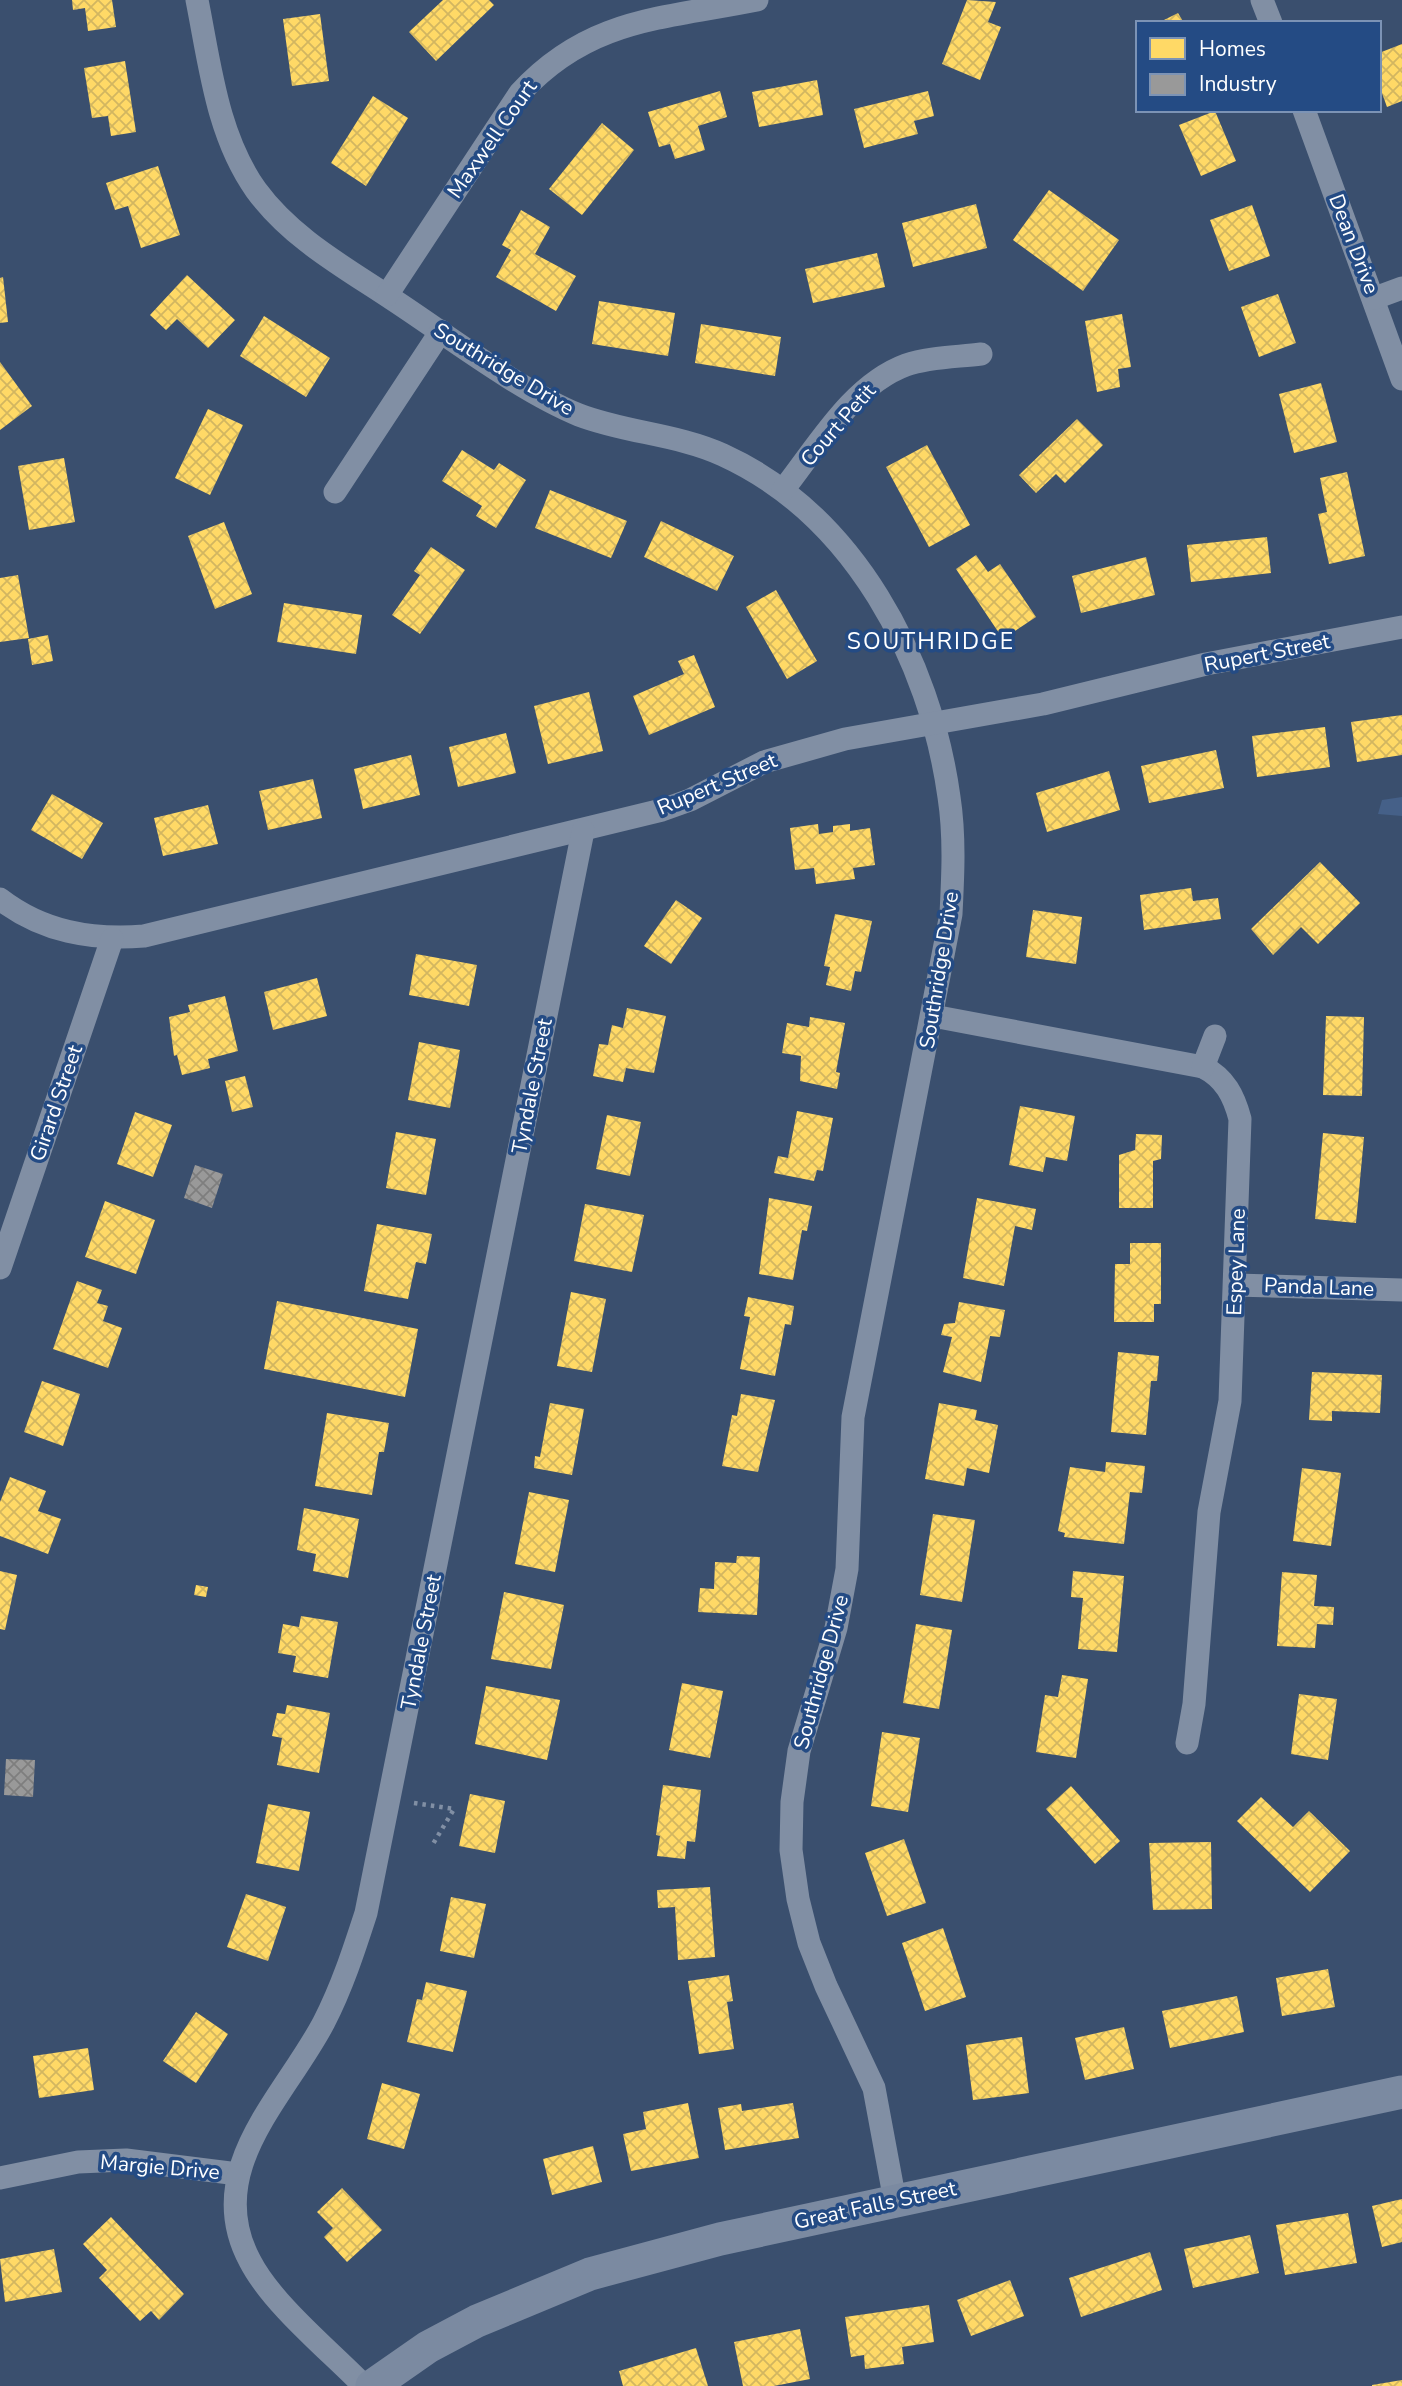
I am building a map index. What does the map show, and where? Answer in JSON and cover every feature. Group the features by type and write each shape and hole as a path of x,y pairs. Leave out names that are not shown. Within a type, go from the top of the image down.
{"main road":[{"name":"Great Falls Street","path":"372,2386 428,2347 477,2321 590,2274 720,2239 1402,2092"}],"street":[{"name":"Southridge Drive","path":"197,0 221,118 235,155 257,190 284,222 313,246 441,331 523,384 578,415 689,442 722,454 783,490 825,527 866,580 891,619 916,671 934,723 950,799 954,857 951,914 853,1420 849,1542 836,1628 799,1751 792,1802 792,1850 797,1899 821,1975 874,2088 895,2201"},
{"name":"Maxwell Court","path":"387,295 520,93 543,68 570,48 609,30 757,0"},
{"path":"1262,0 1270,21"},
{"name":"Dean Drive","path":"1305,112 1375,298 1402,379"},
{"path":"1375,298 1402,288"},
{"path":"335,492 441,331"},
{"name":"Court Petit","path":"783,490 863,390 884,374 910,364 981,354"},
{"name":"Rupert Street","path":"0,899 47,926 79,935 113,939 144,936 583,831 690,800 785,755 845,739 1044,704 1206,664 1402,627"},
{"name":"Tyndale Street","path":"364,2386 266,2286 249,2260 240,2234 235,2203 238,2174 248,2143 325,2019 348,1968 366,1913 583,831"},
{"name":"Girard Street","path":"0,1268 113,939"},
{"path":"933,1016 1203,1067 1214,1036"},
{"name":"Espey Lane","path":"1187,1743 1194,1704 1209,1512 1230,1401 1241,1119 1234,1097 1224,1082 1203,1067"},
{"name":"Panda Lane","path":"1235,1284 1402,1290"},
{"name":"Margie Drive","path":"0,2178 78,2162 126,2160 238,2174"}],"path":[{"path":"414,1803 454,1809 433,1844"}],"water":[{"path":"1402,797 1402,816 1378,814 1382,800"}],"building: Homes":[{"path":"72,0 112,0 116,27 88,31 85,8 73,10"},
{"path":"443,0 489,0 494,5 436,61 409,32"},
{"path":"967,0 996,2 988,22 1001,27 980,80 942,64"},
{"path":"1178,13 1183,21 1162,21"},
{"path":"320,14 329,81 292,86 283,19"},
{"path":"1402,44 1402,101 1387,107 1381,90 1381,52"},
{"path":"125,61 136,132 111,136 108,116 92,118 84,68"},
{"path":"817,80 823,115 759,127 752,92"},
{"path":"720,91 727,117 698,126 705,150 675,159 670,144 659,147 648,112"},
{"path":"928,91 934,116 914,121 918,134 864,148 854,109"},
{"path":"373,96 408,118 366,186 331,163"},
{"path":"1215,112 1236,161 1201,176 1179,125"},
{"path":"602,123 634,150 582,215 549,189"},
{"path":"158,166 180,235 141,248 128,206 115,210 106,183"},
{"path":"1049,190 1119,240 1083,291 1013,240"},
{"path":"976,204 987,248 913,267 902,223"},
{"path":"1252,205 1270,256 1229,271 1210,220"},
{"path":"521,210 550,227 535,254 576,276 556,311 496,277 511,250 502,245"},
{"path":"877,253 885,287 813,303 805,269"},
{"path":"187,275 235,320 208,348 177,319 166,330 150,315"},
{"path":"3,277 8,322 0,323 0,278"},
{"path":"1278,294 1296,343 1259,357 1241,307"},
{"path":"599,301 675,313 668,356 592,344"},
{"path":"1122,314 1131,367 1118,369 1120,387 1097,392 1085,321"},
{"path":"264,316 330,358 306,397 240,356"},
{"path":"701,324 781,337 775,376 695,363"},
{"path":"0,362 32,406 0,430"},
{"path":"1321,383 1337,442 1294,453 1279,394"},
{"path":"208,409 243,425 210,495 175,478"},
{"path":"1077,419 1103,445 1065,483 1056,474 1036,493 1019,475"},
{"path":"927,445 970,525 929,547 886,467"},
{"path":"462,450 494,470 499,463 526,480 496,528 476,516 482,506 442,481"},
{"path":"64,458 75,522 29,530 18,466"},
{"path":"1347,472 1365,556 1329,564 1318,514 1327,512 1320,478"},
{"path":"550,490 627,521 611,558 535,528"},
{"path":"661,521 734,556 717,591 644,557"},
{"path":"224,522 252,594 215,609 188,536"},
{"path":"1267,537 1271,573 1191,582 1187,545"},
{"path":"431,547 465,570 420,634 392,615 420,575 414,571"},
{"path":"976,555 988,572 1000,564 1036,617 1003,639 956,569"},
{"path":"1146,557 1155,595 1081,613 1072,576"},
{"path":"18,575 29,638 0,642 0,578"},
{"path":"776,590 817,661 787,679 746,607"},
{"path":"284,603 362,615 356,654 277,642"},
{"path":"48,635 53,661 32,665 28,639"},
{"path":"694,655 715,707 649,735 633,696 684,674 678,661"},
{"path":"589,692 603,751 548,764 534,706"},
{"path":"1402,715 1402,755 1357,762 1351,722"},
{"path":"1325,727 1330,767 1257,777 1252,736"},
{"path":"506,733 516,773 458,787 449,747"},
{"path":"1216,750 1224,788 1149,803 1141,766"},
{"path":"411,755 420,795 363,809 354,769"},
{"path":"1109,771 1120,810 1047,832 1036,793"},
{"path":"313,779 322,818 268,830 259,791"},
{"path":"52,794 103,823 82,859 31,830"},
{"path":"208,805 218,844 163,856 154,818"},
{"path":"818,824 819,834 833,832 833,826 850,824 850,831 870,828 875,865 853,868 855,879 816,884 814,868 795,870 790,828"},
{"path":"1320,862 1360,903 1318,944 1301,927 1273,955 1251,929"},
{"path":"1191,888 1193,901 1218,898 1221,919 1144,930 1140,895"},
{"path":"676,900 702,918 671,964 644,946"},
{"path":"1033,910 1082,917 1076,964 1026,957"},
{"path":"835,914 872,921 861,972 855,971 851,991 826,985 830,967 824,966"},
{"path":"416,954 477,965 469,1006 409,995"},
{"path":"317,978 327,1016 273,1030 264,992"},
{"path":"225,996 238,1051 208,1059 210,1068 182,1075 177,1055 174,1056 169,1017 190,1012 188,1005"},
{"path":"627,1008 666,1016 654,1073 626,1068 623,1082 593,1076 599,1044 608,1045 612,1025 623,1028"},
{"path":"1326,1016 1364,1017 1362,1096 1323,1095"},
{"path":"810,1017 845,1023 836,1072 840,1073 837,1089 800,1081 801,1056 782,1053 787,1023 809,1027"},
{"path":"419,1042 460,1050 450,1108 408,1100"},
{"path":"245,1076 253,1107 232,1112 225,1081"},
{"path":"1020,1106 1075,1116 1067,1161 1046,1157 1043,1172 1009,1165"},
{"path":"797,1111 833,1118 823,1171 817,1170 814,1181 774,1173 778,1156 788,1158"},
{"path":"135,1112 172,1125 153,1177 117,1164"},
{"path":"607,1115 641,1122 630,1176 596,1169"},
{"path":"396,1132 436,1139 426,1195 386,1188"},
{"path":"1323,1133 1364,1137 1356,1223 1315,1219"},
{"path":"1136,1134 1162,1135 1161,1159 1153,1161 1153,1208 1119,1208 1119,1155 1135,1150"},
{"path":"769,1198 812,1206 807,1231 802,1230 793,1280 759,1274"},
{"path":"977,1198 1036,1209 1032,1230 1015,1226 1004,1286 963,1278"},
{"path":"105,1201 155,1220 136,1274 85,1257"},
{"path":"585,1204 644,1215 632,1272 574,1261"},
{"path":"377,1224 432,1234 426,1264 416,1262 408,1299 364,1291"},
{"path":"1130,1243 1161,1243 1161,1304 1154,1304 1154,1322 1114,1322 1115,1264 1130,1264"},
{"path":"77,1281 102,1290 97,1303 108,1306 103,1321 122,1328 108,1368 53,1349"},
{"path":"571,1292 606,1299 592,1372 557,1366"},
{"path":"748,1297 794,1306 791,1325 785,1324 775,1376 740,1369 750,1317 744,1316"},
{"path":"277,1301 418,1329 405,1397 264,1369"},
{"path":"959,1302 1005,1310 1000,1337 990,1336 981,1382 943,1372 952,1337 941,1335 944,1324 955,1323"},
{"path":"1118,1352 1159,1356 1157,1381 1151,1381 1146,1435 1111,1432"},
{"path":"1312,1372 1382,1375 1380,1413 1332,1411 1332,1421 1309,1420"},
{"path":"42,1381 80,1394 63,1446 24,1432"},
{"path":"741,1394 775,1400 758,1472 722,1466 732,1415 737,1416"},
{"path":"550,1403 584,1409 572,1475 534,1468 535,1456 540,1457"},
{"path":"939,1403 977,1410 975,1420 998,1425 989,1473 967,1468 964,1486 925,1479"},
{"path":"327,1413 389,1423 384,1452 379,1452 372,1495 315,1486"},
{"path":"1106,1462 1145,1466 1142,1493 1130,1492 1124,1544 1064,1537 1065,1533 1058,1531 1070,1467 1105,1472"},
{"path":"1302,1468 1341,1473 1331,1546 1293,1541"},
{"path":"10,1477 46,1491 38,1511 61,1519 48,1554 0,1536 0,1502"},
{"path":"529,1492 569,1500 555,1572 515,1564"},
{"path":"304,1508 359,1519 348,1578 313,1571 316,1554 297,1550"},
{"path":"933,1514 975,1520 962,1602 920,1595"},
{"path":"737,1556 760,1557 757,1615 698,1612 700,1588 714,1589 715,1562 736,1563"},
{"path":"0,1571 17,1575 5,1630 0,1629"},
{"path":"1073,1571 1124,1576 1117,1652 1078,1649 1083,1598 1071,1597"},
{"path":"1282,1572 1317,1575 1314,1606 1334,1607 1333,1625 1317,1624 1315,1648 1277,1646"},
{"path":"196,1585 208,1587 206,1597 194,1595"},
{"path":"504,1592 564,1605 551,1669 491,1659"},
{"path":"301,1616 338,1622 328,1678 293,1672 296,1656 278,1653 283,1624 299,1627"},
{"path":"916,1624 952,1630 939,1709 903,1703"},
{"path":"1062,1675 1088,1679 1076,1758 1036,1752 1045,1695 1058,1697"},
{"path":"682,1683 723,1691 710,1758 669,1750"},
{"path":"486,1686 560,1700 547,1760 475,1744"},
{"path":"1299,1694 1337,1699 1328,1760 1291,1754"},
{"path":"287,1705 330,1713 319,1773 277,1765 282,1738 272,1736 277,1713 285,1714"},
{"path":"882,1732 920,1738 908,1812 871,1806"},
{"path":"663,1785 701,1790 695,1842 687,1841 685,1859 657,1856 660,1836 656,1835"},
{"path":"1071,1786 1120,1841 1095,1864 1046,1809"},
{"path":"470,1794 505,1801 495,1853 459,1846"},
{"path":"1261,1797 1293,1827 1309,1811 1350,1851 1310,1892 1237,1821"},
{"path":"268,1804 310,1812 299,1871 256,1863"},
{"path":"904,1839 926,1903 887,1916 865,1853"},
{"path":"1211,1842 1212,1909 1153,1910 1149,1843"},
{"path":"710,1887 715,1957 678,1960 675,1907 658,1908 657,1890"},
{"path":"246,1894 286,1907 268,1961 227,1947"},
{"path":"451,1897 486,1904 474,1958 440,1951"},
{"path":"943,1928 966,1997 925,2011 902,1943"},
{"path":"1328,1969 1335,2007 1282,2016 1276,1978"},
{"path":"729,1975 733,2001 727,2002 734,2049 699,2054 688,1981"},
{"path":"426,1982 467,1991 453,2052 407,2042 417,1999 422,2000"},
{"path":"1237,1996 1244,2032 1170,2048 1162,2011"},
{"path":"196,2012 228,2034 196,2083 163,2061"},
{"path":"1124,2027 1134,2069 1085,2080 1075,2038"},
{"path":"1022,2037 1029,2093 973,2100 966,2045"},
{"path":"88,2048 94,2090 39,2098 33,2056"},
{"path":"382,2083 420,2094 404,2149 367,2139"},
{"path":"688,2103 699,2158 631,2171 623,2134 646,2129 643,2112"},
{"path":"793,2103 799,2138 725,2150 718,2108 741,2104 742,2111"},
{"path":"593,2146 602,2182 552,2195 543,2159"},
{"path":"342,2188 382,2230 347,2262 324,2237 333,2228 317,2212"},
{"path":"1402,2199 1402,2242 1382,2247 1372,2206"},
{"path":"1348,2213 1357,2263 1285,2275 1276,2225"},
{"path":"111,2217 184,2294 159,2320 151,2311 140,2321 99,2278 107,2270 83,2244"},
{"path":"1250,2235 1259,2273 1193,2288 1184,2249"},
{"path":"54,2249 62,2292 5,2302 0,2259"},
{"path":"1150,2252 1162,2290 1081,2317 1069,2278"},
{"path":"1010,2280 1024,2316 971,2336 957,2300"},
{"path":"929,2305 934,2342 902,2347 904,2364 865,2369 864,2355 851,2357 845,2317"},
{"path":"800,2329 810,2379 774,2386 743,2386 734,2342"},
{"path":"696,2348 708,2386 623,2386 619,2371"},
{"path":"1402,2380 1402,2386 1372,2386 1372,2385"}],"building: Industry":[{"path":"195,1165 223,1174 212,1208 184,1198"},
{"path":"6,1759 35,1760 33,1797 4,1795"}],"district":[{"name":"SOUTHRIDGE","path":"931,641"}]}
